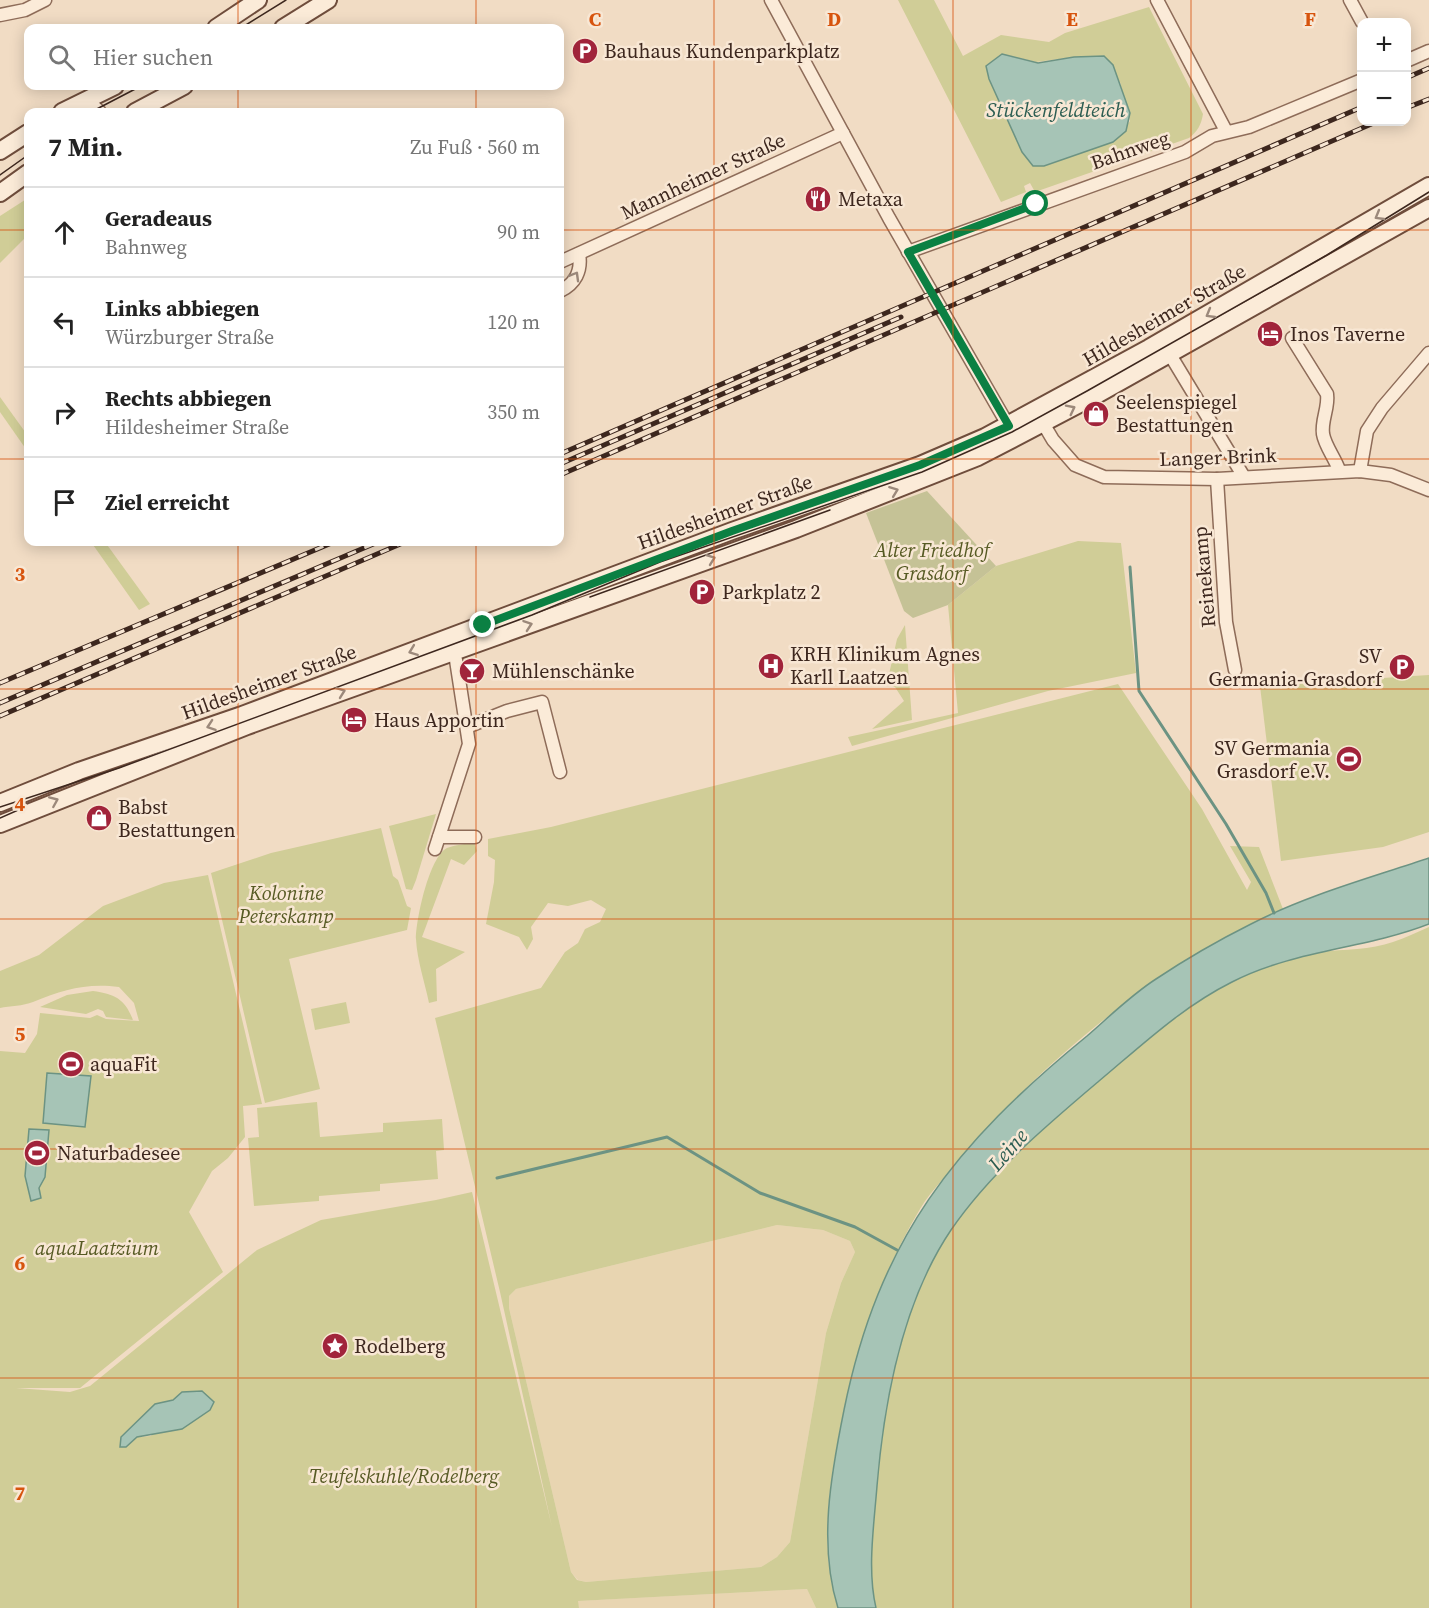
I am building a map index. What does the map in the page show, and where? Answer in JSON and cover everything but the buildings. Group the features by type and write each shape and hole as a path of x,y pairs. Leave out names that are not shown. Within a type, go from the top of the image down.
{"street":[{"path":"0,15 25,10 45,0"},
{"path":"222,24 258,0"},
{"path":"290,24 328,0"},
{"path":"771,0 908,252 1012,432"},
{"path":"1157,0 1226,131"},
{"path":"1350,0 1360,18"},
{"path":"1411,59 1429,51"},
{"name":"Bahnweg","path":"908,252 1185,152 1212,136 1249,127 1357,82"},
{"path":"70,108 107,90"},
{"path":"143,108 176,90"},
{"path":"87,100 95,108"},
{"name":"Mannheimer Straße","path":"564,260 843,133"},
{"path":"0,151 24,136"},
{"path":"0,193 24,176"},
{"name":"Hildesheimer Straße","path":"0,824 732,531 1012,432 1429,186"},
{"name":"Hildesheimer Straße","path":"1039,417 1169,353 1429,208"},
{"path":"564,288 576,278 581,265 579,254"},
{"path":"1292,338 1327,394 1329,404 1322,426 1323,436 1339,470"},
{"path":"1169,353 1244,477"},
{"path":"1360,471 1367,431 1394,392 1429,353"},
{"name":"Langer Brink","path":"1039,417 1053,440 1075,465 1087,471 1124,478 1217,479 1339,470 1391,475 1429,489"},
{"name":"Reinekamp","path":"1217,479 1226,622 1235,670"},
{"path":"435,849 469,744 450,644"},
{"name":"Hildesheimer Straße","path":"0,802 79,771 450,644"},
{"path":"467,727 507,711 542,702 560,772"},
{"path":"439,837 475,837"}],"shaded area":[{"path":"777,1225 823,1230 850,1241 855,1252 841,1283 826,1333 790,1542 777,1557 761,1567 586,1582 578,1580 571,1572 509,1308 509,1296 516,1289"},
{"path":"807,1589 816,1608 579,1608 577,1601"}],"green space":[{"path":"898,0 934,0 963,56 1001,35 1049,42 1065,33 1149,7 1203,114 1197,130 1189,138 1035,192 1030,183 1024,186 1026,192 1001,202","holes":["1002,54 1036,62 1074,57 1120,82 1130,121 1113,142 1044,166 1002,106 986,66"]},
{"path":"24,201 24,239 0,263 0,216"},
{"path":"0,397 24,430 24,446 0,412"},
{"name":"Alter Friedhof Grasdorf","path":"927,491 996,566 948,605 913,618 904,611 866,513"},
{"path":"1078,541 1121,543 1136,673 1048,691 852,746 848,737 958,713 948,605 996,566"},
{"path":"94,546 108,546 150,604 139,610"},
{"path":"905,625 912,720 872,729 904,701 895,687 887,683 897,639"},
{"name":"SV Germania Grasdorf e.V.","path":"1429,675 1429,832 1383,847 1281,861 1260,686"},
{"path":"1118,684 1202,809 1247,890 1251,882 1230,846 1259,847 1283,909 1194,957 1152,984 1072,1046 999,1116 936,1187 920,1209 893,1260 871,1313 854,1368 841,1424 830,1493 827,1540 832,1586 838,1608 816,1608 807,1589 578,1601 579,1608 0,1608 0,1051 25,1053 37,1034 40,1013 90,1018 97,1015 106,1019 139,1021 134,1003 119,987 74,988 29,1003 0,1008 0,971 39,955 103,906 164,883 208,875 262,1104 243,1106 245,1137 228,1158 212,1171 189,1212 223,1272 80,1388 16,1388 70,1392 90,1386 257,1250 321,1220 472,1192 552,1527 500,1292 435,1018 541,988 565,952 578,943 585,929 600,922 606,909 591,900 568,906 548,903 531,927 533,939 527,950 519,937 486,924 494,882 495,860 488,856 488,839 551,827","holes":["777,1225 823,1230 850,1241 855,1252 841,1283 826,1333 790,1542 777,1557 761,1567 586,1582 577,1580 571,1572 509,1308 509,1296 516,1289","173,1400 151,1436 137,1437 126,1447 121,1437 155,1404"]},
{"path":"436,814 412,890 406,889 389,826"},
{"name":"Kolonine Peterskamp","path":"381,828 393,876 398,880 407,906 411,908 407,930 289,959 320,1089 265,1103 211,873 271,853"},
{"path":"474,842 477,851 464,865 451,859 422,937 465,952 436,969 437,1001 429,1003 419,963 416,939 418,918 425,890 440,854 447,848"},
{"path":"1429,927 1429,1608 876,1608 872,1578 873,1532 880,1454 891,1387 908,1320 920,1288 934,1258 966,1209 1001,1169 1059,1115 1163,1027 1214,992 1253,972 1286,960 1320,952 1385,945"},
{"path":"93,991 113,996 123,1002 133,1020 106,1017 103,1011 98,1009 86,1014 40,1007 67,995"},
{"path":"346,1002 350,1023 315,1030 311,1009"},
{"path":"317,1102 320,1137 383,1132 383,1123 442,1119 444,1150 436,1151 438,1179 380,1184 380,1191 319,1196 319,1201 254,1206 248,1138 259,1137 257,1108"}],"water":[{"name":"Stückenfeldteich","path":"1002,54 1038,63 1074,57 1104,56 1113,65 1130,113 1126,131 1113,142 1044,166 1033,166 1022,152 989,79 986,66"},
{"name":"Leine","path":"1429,858 1429,924 1256,971 1196,1003 1163,1027 1059,1115 1001,1169 966,1209 934,1258 920,1288 908,1320 891,1387 880,1454 873,1532 872,1578 876,1608 838,1608 829,1559 831,1484 839,1434 859,1349 878,1294 901,1245 929,1199 961,1157 998,1116 1040,1076 1129,999 1167,972 1239,930 1294,904"},
{"path":"47,1073 91,1076 85,1127 43,1123"},
{"name":"Naturbadesee","path":"29,1129 49,1130 45,1177 39,1188 41,1198 31,1201 25,1176"},
{"path":"202,1391 214,1402 210,1410 182,1429 137,1437 126,1447 120,1447 121,1437 155,1404 173,1400 182,1392"}],"waterway":[{"path":"1130,567 1139,691 1226,824 1266,893 1274,913"},
{"path":"497,1178 667,1137 760,1193 855,1227 897,1250"}],"tram line":[{"path":"247,24 286,0"},
{"path":"99,108 133,90"},
{"path":"0,175 24,158"},
{"path":"0,807 119,768 532,615 660,562 922,472 1012,432 1087,391 1327,255 1429,192"},
{"path":"590,597 830,510"},
{"path":"0,818 25,807"}],"railway":[{"path":"1411,76 1429,68"},
{"path":"1411,106 1429,99"},
{"path":"564,452 1357,109"},
{"path":"564,473 1367,126"},
{"path":"564,462 901,317"},
{"path":"0,683 325,546"},
{"path":"0,703 369,546"},
{"path":"0,716 396,546"}],"place":[{"name":"Bauhaus Kundenparkplatz","path":"585,51"},
{"name":"Metaxa","path":"818,199"},
{"name":"Inos Taverne","path":"1270,334"},
{"name":"Seelenspiegel Bestattungen","path":"1096,414"},
{"name":"Parkplatz 2","path":"702,592"},
{"name":"KRH Klinikum Agnes Karll Laatzen","path":"771,666"},
{"name":"SV Germania-Grasdorf","path":"1402,667"},
{"name":"Mühlenschänke","path":"472,671"},
{"name":"Haus Apportin","path":"354,720"},
{"name":"SV Germania Grasdorf e.V.","path":"1349,759"},
{"name":"Babst Bestattungen","path":"99,818"},
{"name":"aquaFit","path":"71,1064"},
{"name":"Naturbadesee","path":"37,1153"},
{"name":"Rodelberg","path":"335,1346"}],"route":[{"path":"483,625 732,531 920,465 1009,426 936,296 908,252 1036,204"}],"park label":[{"name":"aquaLaatzium","path":"97,1248"},
{"name":"Teufelskuhle/Rodelberg","path":"404,1476"}]}
